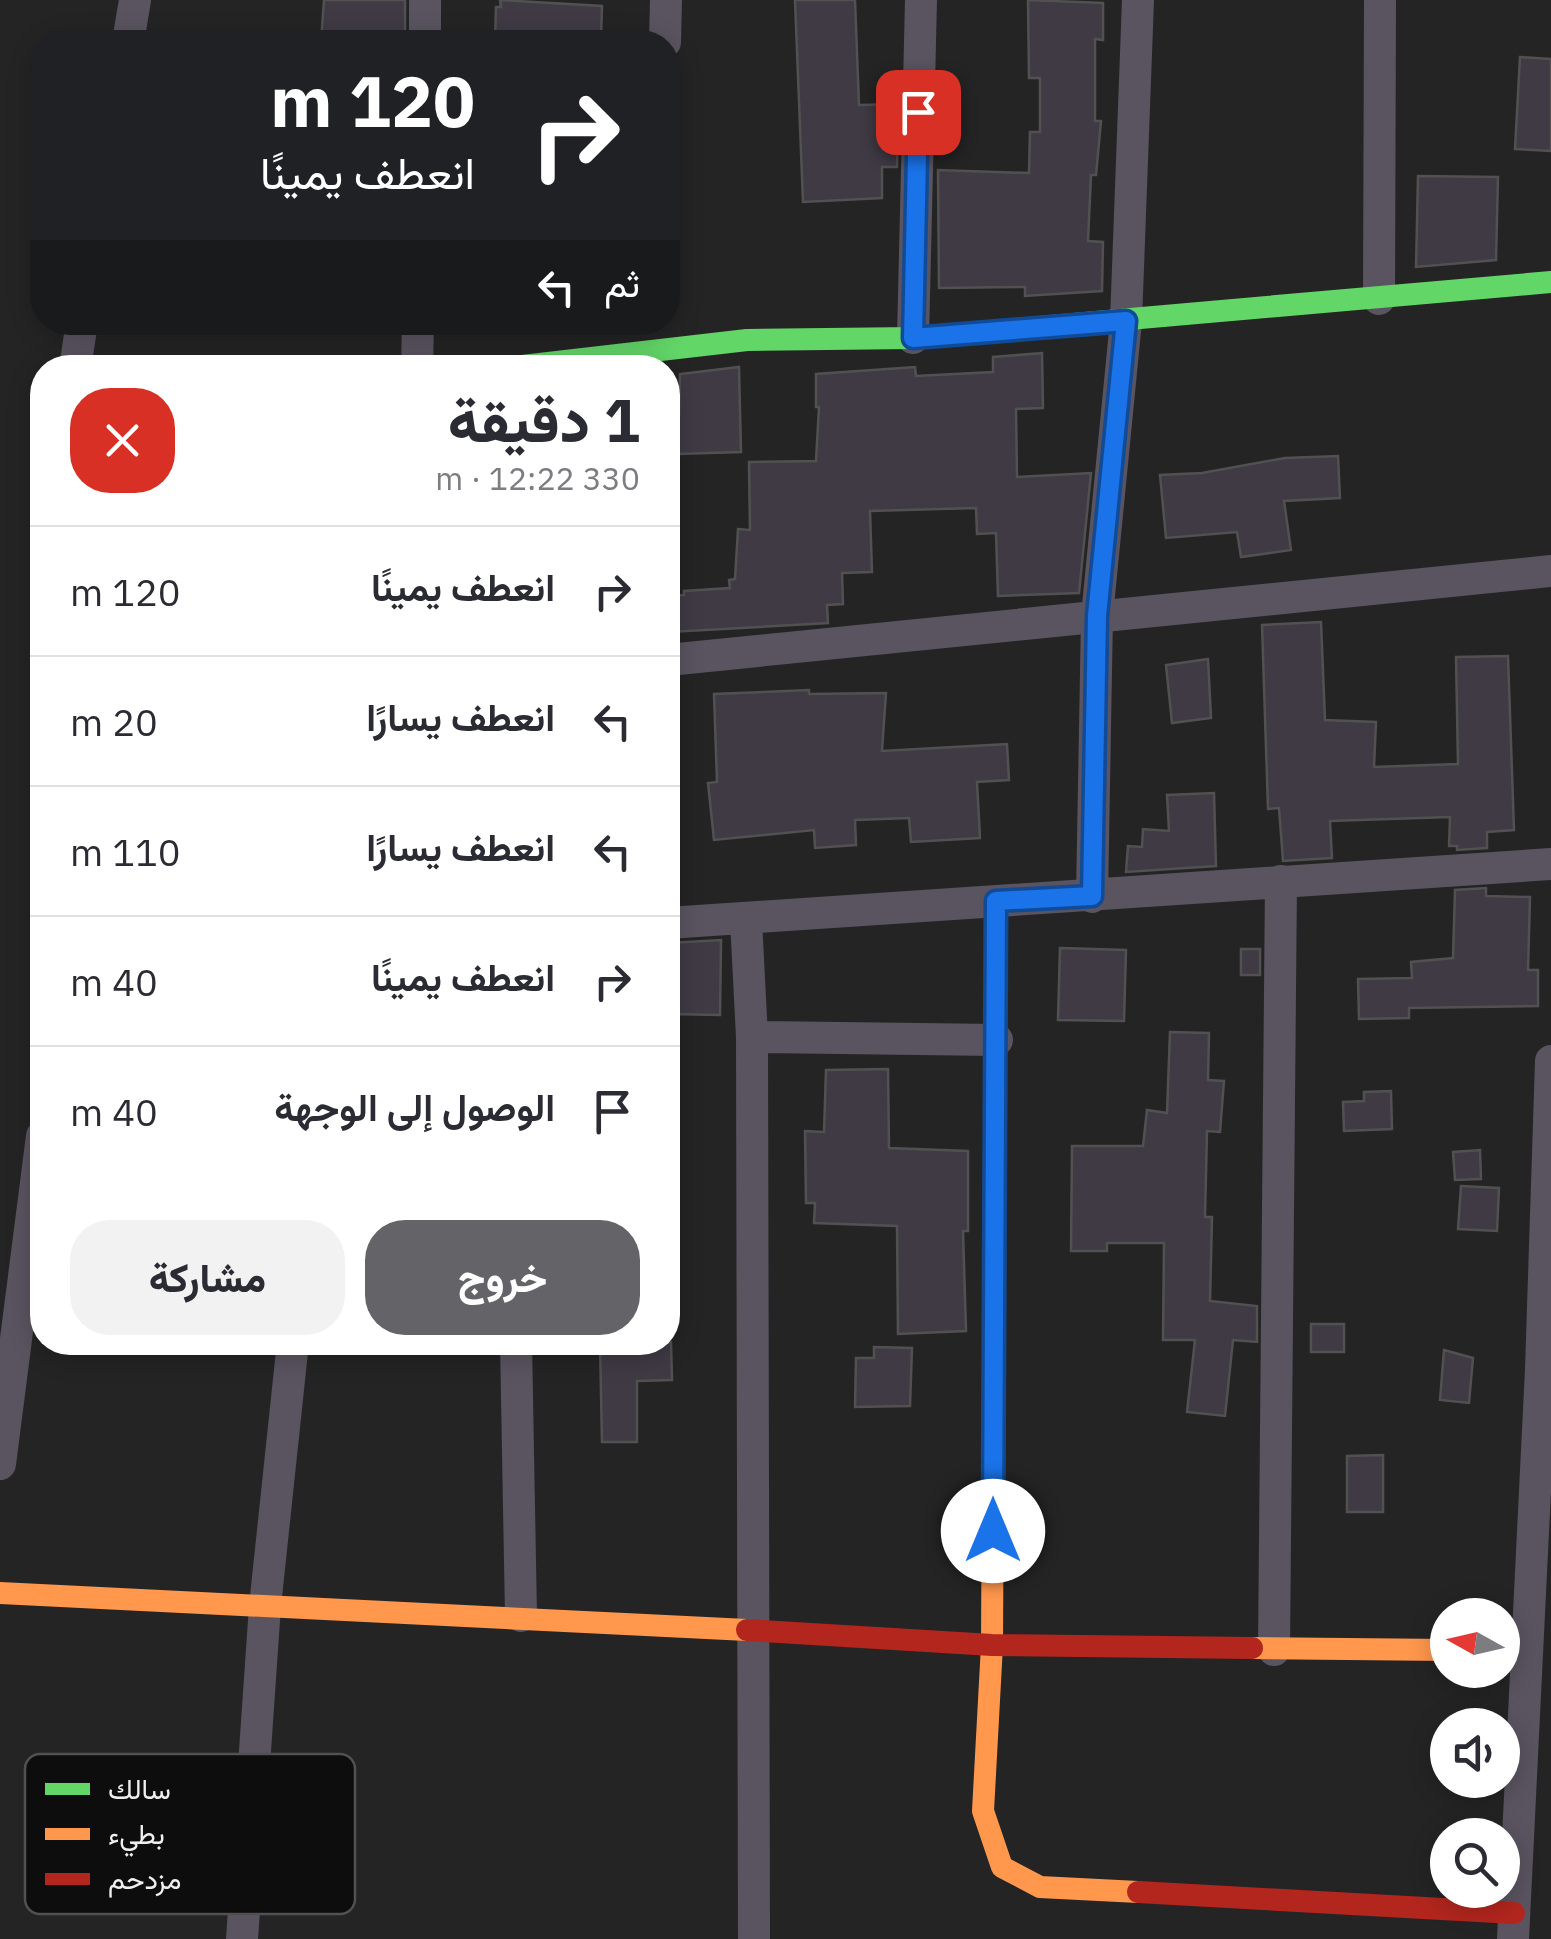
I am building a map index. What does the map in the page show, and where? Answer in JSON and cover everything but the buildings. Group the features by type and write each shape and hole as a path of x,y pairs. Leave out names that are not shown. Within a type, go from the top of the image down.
{"street":[{"path":"130,30 134,0"},
{"path":"425,30 426,0"},
{"path":"665,30 666,0"},
{"path":"913,338 920,0"},
{"path":"1092,896 1097,616 1126,321 1138,0"},
{"path":"1380,0 1380,299"},
{"path":"598,355 747,340 913,338 1551,282"},
{"path":"680,659 1551,570"},
{"path":"680,922 1551,864"},
{"path":"1274,1650 1282,882"},
{"path":"996,901 992,1645 983,1811 1002,1867 1040,1888 1513,1926 1546,1369 1551,1061"},
{"path":"746,920 752,1038 754,1939"},
{"path":"752,1038 997,1040"},
{"path":"0,1464 30,1230"},
{"path":"255,1754 265,1606 293,1355"},
{"path":"516,1355 521,1616"},
{"path":"0,1593 521,1616 992,1645 1430,1650"},
{"path":"242,1939 244,1914"}],"traffic: fast":[{"path":"617,355 747,340 913,338 1551,282"}],"traffic: slow":[{"path":"994,1262 992,1645 983,1811 1002,1867 1040,1887 1138,1892"},
{"path":"0,1593 747,1630"},
{"path":"1252,1648 1430,1650"}],"traffic: jam":[{"path":"994,1262 996,901"},
{"path":"747,1630 992,1645 1252,1648"},
{"path":"1138,1892 1514,1913"}],"route":[{"path":"918,112 913,338 1126,321 1097,616 1092,896 996,901 993,1531"}]}
